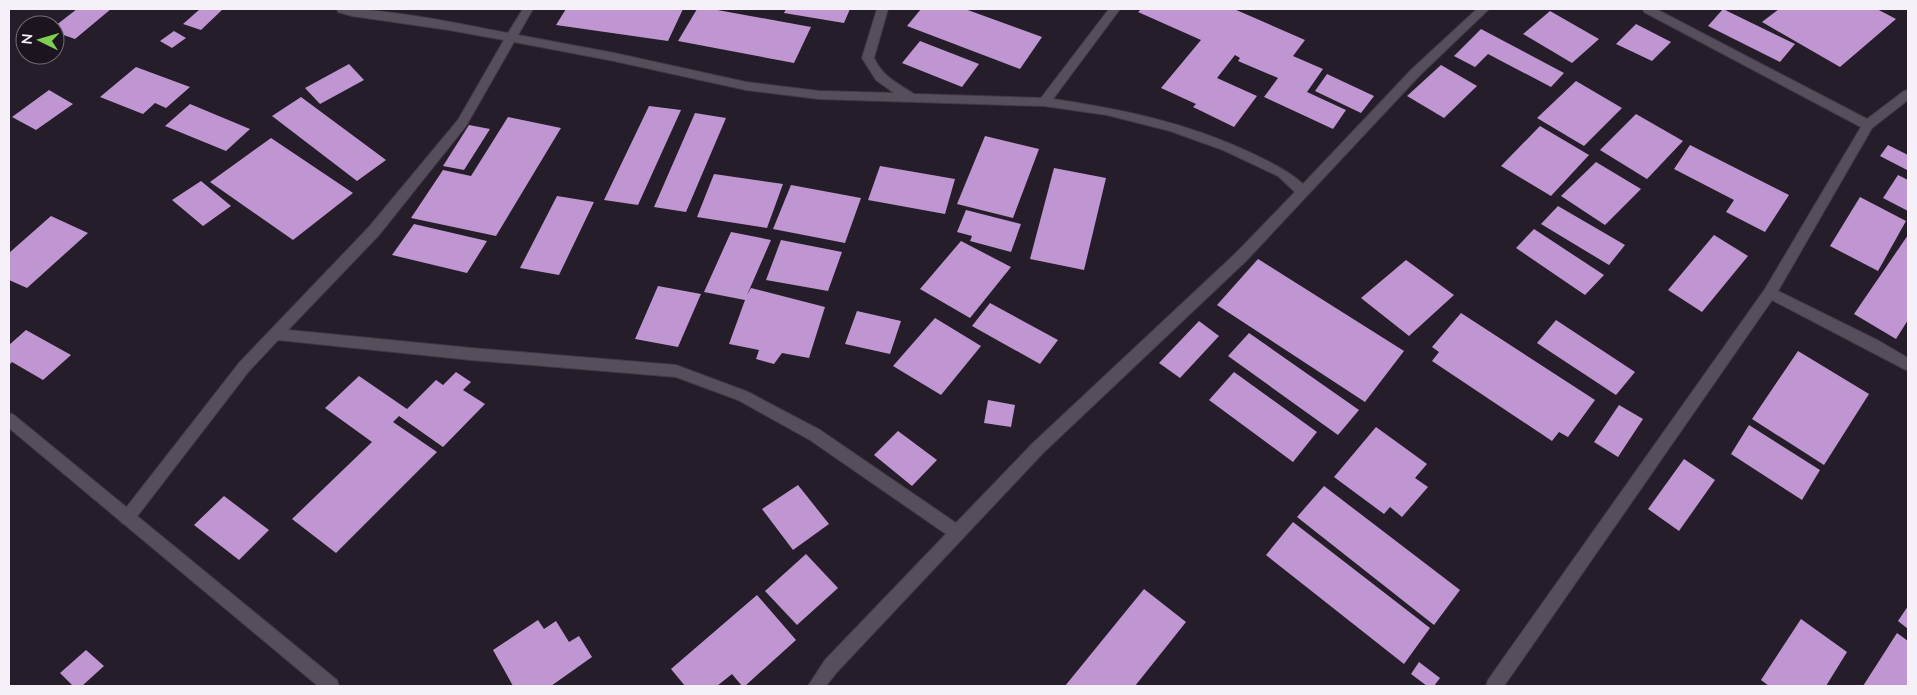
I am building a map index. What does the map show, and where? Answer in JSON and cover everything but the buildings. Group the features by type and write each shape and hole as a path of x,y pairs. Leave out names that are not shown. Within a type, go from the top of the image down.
{"street":[{"path":"342,9 614,57 746,86 819,95 1044,102 1107,111 1172,127 1228,147 1282,173 1303,191"},
{"path":"127,518 244,367 374,230 462,123 528,9"},
{"path":"883,9 868,58 874,71 884,83 911,97"},
{"path":"1044,102 1115,9"},
{"path":"816,686 831,666 1038,448 1241,257 1416,72 1483,9"},
{"path":"1648,9 1868,125"},
{"path":"1494,686 1770,293 1868,125 1908,94"},
{"path":"1770,293 1874,345 1908,365"},
{"path":"275,334 462,353 676,371 743,396 815,435 958,533"},
{"path":"11,425 331,686"}]}
